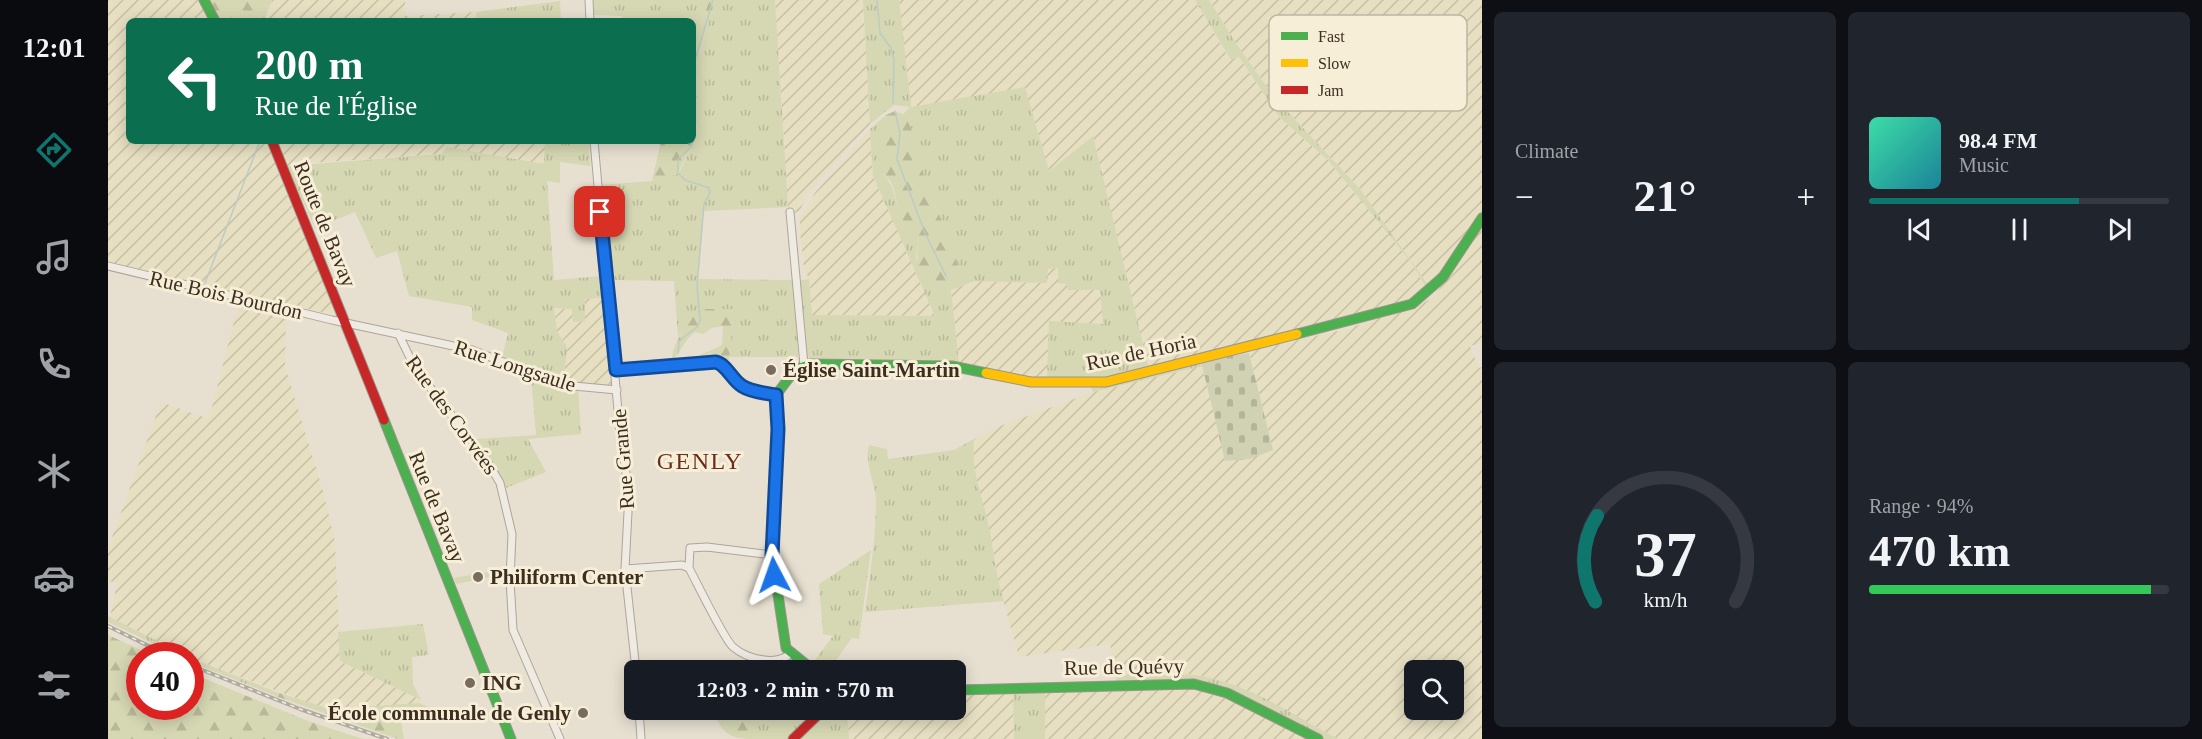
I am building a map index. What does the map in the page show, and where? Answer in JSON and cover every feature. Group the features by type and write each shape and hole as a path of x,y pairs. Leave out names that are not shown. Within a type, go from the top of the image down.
{"main road":[{"path":"204,0 213,18"},
{"name":"Route de Bavay","path":"273,144 344,321"},
{"name":"Rue de Horia","path":"804,365 952,366 1031,382 1082,384 1106,382 1400,309 1425,297 1441,280 1482,218"},
{"name":"Rue de Bavay","path":"344,321 511,739"},
{"path":"799,660 790,653 784,642 772,555 778,429 776,395 792,373 804,365"},
{"name":"Rue de Quévy","path":"966,690 1194,684 1227,693 1318,739"},
{"path":"793,739 813,720"}],"street":[{"path":"589,0 590,18"},
{"name":"Rue Grande","path":"594,144 630,506 625,569 635,660"},
{"path":"790,212 804,365"},
{"name":"Rue Bois Bourdon","path":"108,266 344,321"},
{"name":"Rue Longsaule","path":"344,321 481,352 563,385 617,390"},
{"name":"Rue des Corvées","path":"398,333 415,368 487,461 500,483 512,534 510,580 513,630 560,739"},
{"path":"616,370 716,362 721,363 736,382 745,388 776,395"},
{"path":"772,555 707,547 690,548 689,568 734,647 754,657 775,661 790,653"},
{"path":"625,569 682,565 689,568"},
{"path":"640,720 641,739"}],"shaded area":[{"path":"108,0 204,0 213,18 126,18 126,144 545,144 545,165 442,154 294,164 277,170 334,308 331,314 109,264 108,266"},
{"path":"272,0 405,0 406,16 476,12 477,18 266,18"},
{"path":"775,0 863,0 870,124 811,191 799,211 793,214 793,209 788,207"},
{"path":"899,0 1195,0 1230,60 1238,56 1269,102 1269,111 1275,111 1280,118 1328,160 1411,262 1426,287 1408,303 1149,369 1093,137 1049,171 958,100 910,107"},
{"path":"1209,0 1482,0 1482,209 1445,265 1428,285 1360,189 1287,111 1467,111 1467,15 1269,15 1269,90"},
{"path":"870,129 873,176 935,316 812,315 809,279 804,268 800,218 814,194"},
{"path":"1482,224 1482,343 1470,346 1479,368 1482,367 1482,739 1338,739 1229,683 1189,674 1115,676 1110,644 1019,657 999,585 988,525 976,486 972,462 974,439 995,428 1093,392 1202,366 1225,460 1273,450 1249,351 1346,329 1419,305 1434,297"},
{"path":"1058,268 1067,284 1100,290 1103,325 1094,325 1047,380 959,364 951,290 974,281 1047,283 1048,269"},
{"path":"608,298 617,390 563,385 567,347 557,331 554,308 573,309 585,322 584,299"},
{"path":"239,302 286,313 285,366 323,491 335,542 340,661 421,700 419,703 343,710 312,704 204,663 204,642 159,642 110,617 117,583 108,581 108,548 161,402 209,419"},
{"path":"1175,685 1212,691 1312,739 1045,739 1045,693 1057,690"},
{"path":"1013,688 1014,739 849,739 848,720 966,720 966,690"}],"green space":[{"path":"204,0 272,0 265,18 213,18"},
{"path":"593,0 710,0 696,35 696,18 622,18 622,16 594,15"},
{"path":"710,0 715,0 699,57 704,57 696,80 696,35"},
{"path":"715,0 775,0 788,207 704,211 698,279 795,280 798,357 729,357 734,309 692,321 678,337 674,281 615,280 614,273 609,275 600,185 652,181 679,173 693,144 696,144 699,132 696,125 696,82 703,58 699,57"},
{"path":"863,0 899,0 911,107 1025,87 1049,171 1093,136 1149,369 1108,378 1047,380 1049,321 1103,324 1100,290 1068,290 1067,284 1058,283 1058,268 1048,269 1047,283 974,281 951,290 959,364 806,359 799,281 809,279 812,315 935,316 873,176 870,129 886,115 883,174 889,181 904,220 918,236 916,259 952,287 959,269 950,237 929,194 908,116 903,114 910,107 894,105 870,124"},
{"path":"1195,0 1209,0 1269,90 1269,102 1239,57 1231,60"},
{"path":"560,1 561,18 477,18 476,12"},
{"path":"895,111 908,116 929,194 950,237 959,269 952,287 948,289 930,281 920,270 917,256 918,236 902,218 892,184 880,168 886,115"},
{"path":"1275,111 1287,111 1360,189 1428,285 1445,265 1482,209 1482,213 1440,277 1417,296 1426,287 1411,262 1328,160 1280,118"},
{"path":"545,144 589,144 590,166 560,162 560,183 547,181 554,280 602,276 604,298 585,299 585,322 573,322 572,309 554,308 557,331 567,347 563,385 578,388 581,434 528,439 546,472 506,488 476,439 536,435 531,376 534,369 502,357 508,333 472,320 472,307 409,296 397,251 376,258 355,212 315,228 287,166 442,154 447,147 544,164"},
{"path":"660,144 693,144 678,173 652,181"},
{"path":"697,309 734,309 729,360 713,363 706,361 700,355 722,345 723,326 712,328 703,334 695,332 672,361 675,346"},
{"path":"1249,353 1273,450 1249,459 1225,461 1201,361"},
{"path":"1201,361 1202,366 1093,392 1091,386"},
{"path":"974,439 976,474 1004,601 865,612 876,514 875,493 868,459 869,445 887,449 888,459 954,450"},
{"path":"871,550 859,639 852,638 836,660 815,660 833,636 823,634 819,584"},
{"name":"Philiform Center","path":"500,570 501,575 456,584 454,578"},
{"path":"108,616 159,642 150,642 108,622"},
{"path":"423,624 429,655 412,657 413,684 421,700 340,661 338,632"},
{"path":"108,635 126,643 126,720 204,720 204,678 308,721 363,739 108,739"},
{"path":"791,653 800,660 747,660 754,657 764,659"},
{"path":"204,663 279,693 278,697 204,667"},
{"path":"1180,674 1201,676 1242,688 1282,707 1338,739 1324,739 1206,682 1179,680 1117,682 1115,676"},
{"path":"1032,690 1045,693 1045,739 1014,739 1013,691"},
{"path":"279,693 330,709 419,703 440,712 401,722 404,739 398,739 278,697"},
{"path":"717,720 746,720 756,726 755,739 732,736"},
{"path":"746,720 848,720 849,739 755,739 755,726"}],"waterway":[{"path":"696,57 713,0"},
{"path":"877,0 880,33 891,48 894,60 893,103"},
{"path":"895,111 900,134 897,159 925,233 946,276"},
{"path":"205,283 259,144"},
{"path":"678,353 679,341 698,326 700,320 697,286 704,204 710,193 709,188 685,180 678,173 678,159 692,146 691,144"}],"railway":[{"path":"108,626 141,642"},
{"path":"204,671 300,709 387,739"}],"traffic: fast":[{"path":"204,0 213,18"},
{"path":"1297,334 1412,304 1443,277 1482,218"},
{"path":"801,660 786,648 772,555 778,430 776,395 795,370 811,364 952,366 986,373"},
{"path":"384,420 511,739"},
{"path":"966,690 1194,684 1227,693 1318,739"}],"traffic: slow":[{"path":"986,373 1031,382 1106,382 1297,334"}],"traffic: jam":[{"path":"273,144 384,420"},
{"path":"793,739 813,720"}],"place":[{"name":"Église Saint-Martin","path":"771,370"},
{"name":"Philiform Center","path":"478,577"},
{"name":"ING","path":"470,683"},
{"name":"École communale de Genly","path":"583,713"}],"district":[{"name":"GENLY","path":"700,461"}],"route":[{"path":"600,212 616,370 716,362 721,363 736,382 745,388 776,395 778,429 772,555 774,575"}]}
